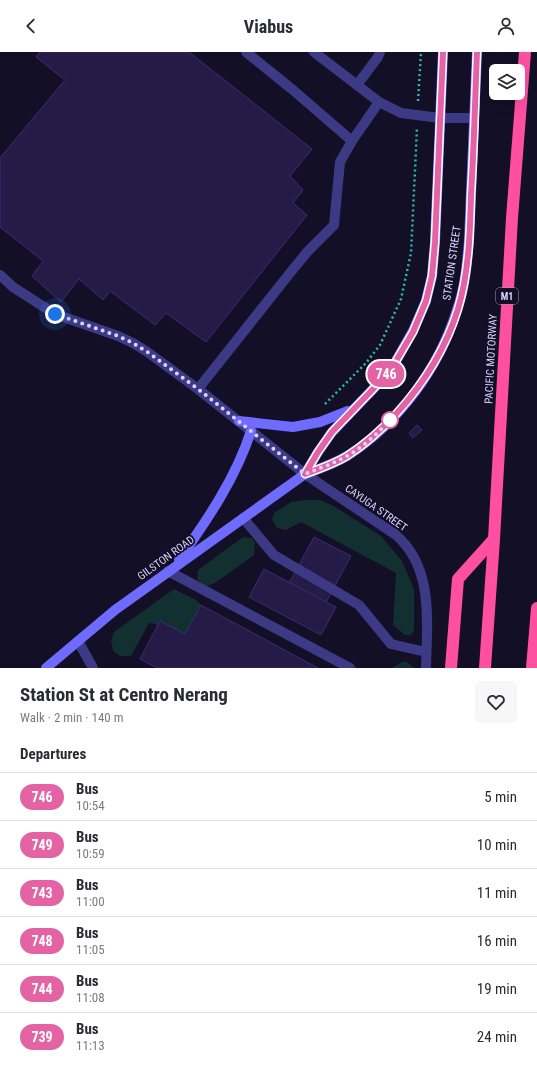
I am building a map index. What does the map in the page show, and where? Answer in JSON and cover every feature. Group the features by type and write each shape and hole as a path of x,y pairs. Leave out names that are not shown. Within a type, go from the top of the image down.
{"highway":[{"name":"PACIFIC MOTORWAY","path":"486,668 512,218 525,52"},
{"path":"451,668 458,578 494,539"},
{"path":"532,668 537,608"}],"main road":[{"name":"STATION STREET","path":"305,474 332,432 376,386 396,361 413,332 426,301 432,276 435,242 442,52"},
{"name":"STATION STREET","path":"305,474 346,457 382,428 413,394 432,367 458,309 466,269 469,241 477,52"},
{"path":"239,421 286,427 299,426 320,422 354,408"},
{"path":"171,569 212,512 235,470 251,431"},
{"name":"GILSTON ROAD","path":"46,668 114,610 305,474"}],"street":[{"path":"246,52 352,141"},
{"path":"314,52 380,102 401,113 440,118 474,118"},
{"path":"357,85 378,57 380,52"},
{"path":"198,389 308,251 334,225 340,162 352,141 380,102"},
{"name":"CAYUGA STREET","path":"0,275 13,287 55,314 118,336 146,351 198,389 305,474 401,539 414,557 421,574 426,595 426,668"},
{"path":"243,518 274,555 359,605 391,644 426,652"},
{"path":"171,569 350,668"},
{"path":"78,641 93,668"}],"path":[{"path":"320,406 325,404 366,363 380,345 401,300 411,253 421,52"}],"green space":[{"path":"320,500 332,505 381,536 402,561 414,589 414,631 411,635 405,635 393,625 396,573 301,522 286,530 277,528 272,520 274,513 291,502"},
{"path":"243,537 252,538 255,543 254,555 215,583 204,587 197,579 198,570"},
{"path":"174,589 196,600 201,605 185,634 149,623 131,656 120,656 113,651 111,640 114,632"},
{"path":"402,662 407,662 413,668 392,668"}],"building":[{"path":"40,52 189,52 312,149 290,176 303,190 293,203 307,215 206,342 166,313 155,325 110,291 103,300 79,279 61,302 32,276 43,261 0,227 0,158 65,80 36,57"},
{"path":"417,425 422,430 413,438 409,433"},
{"path":"314,537 351,556 323,608 286,589"},
{"path":"264,569 336,607 321,635 249,597"},
{"path":"201,605 318,668 157,668 140,659 160,621 185,634"}],"bus line":[{"name":"746","path":"443,52 435,242 432,276 426,301 413,332 396,361 376,386 338,424 318,452 305,474 346,457 372,438 404,405 424,380 440,352 450,329 458,309 463,289 469,241 477,52"}],"route":[{"path":"55,314 118,336 146,351 198,389 305,474 346,457 372,438 390,420"}]}
